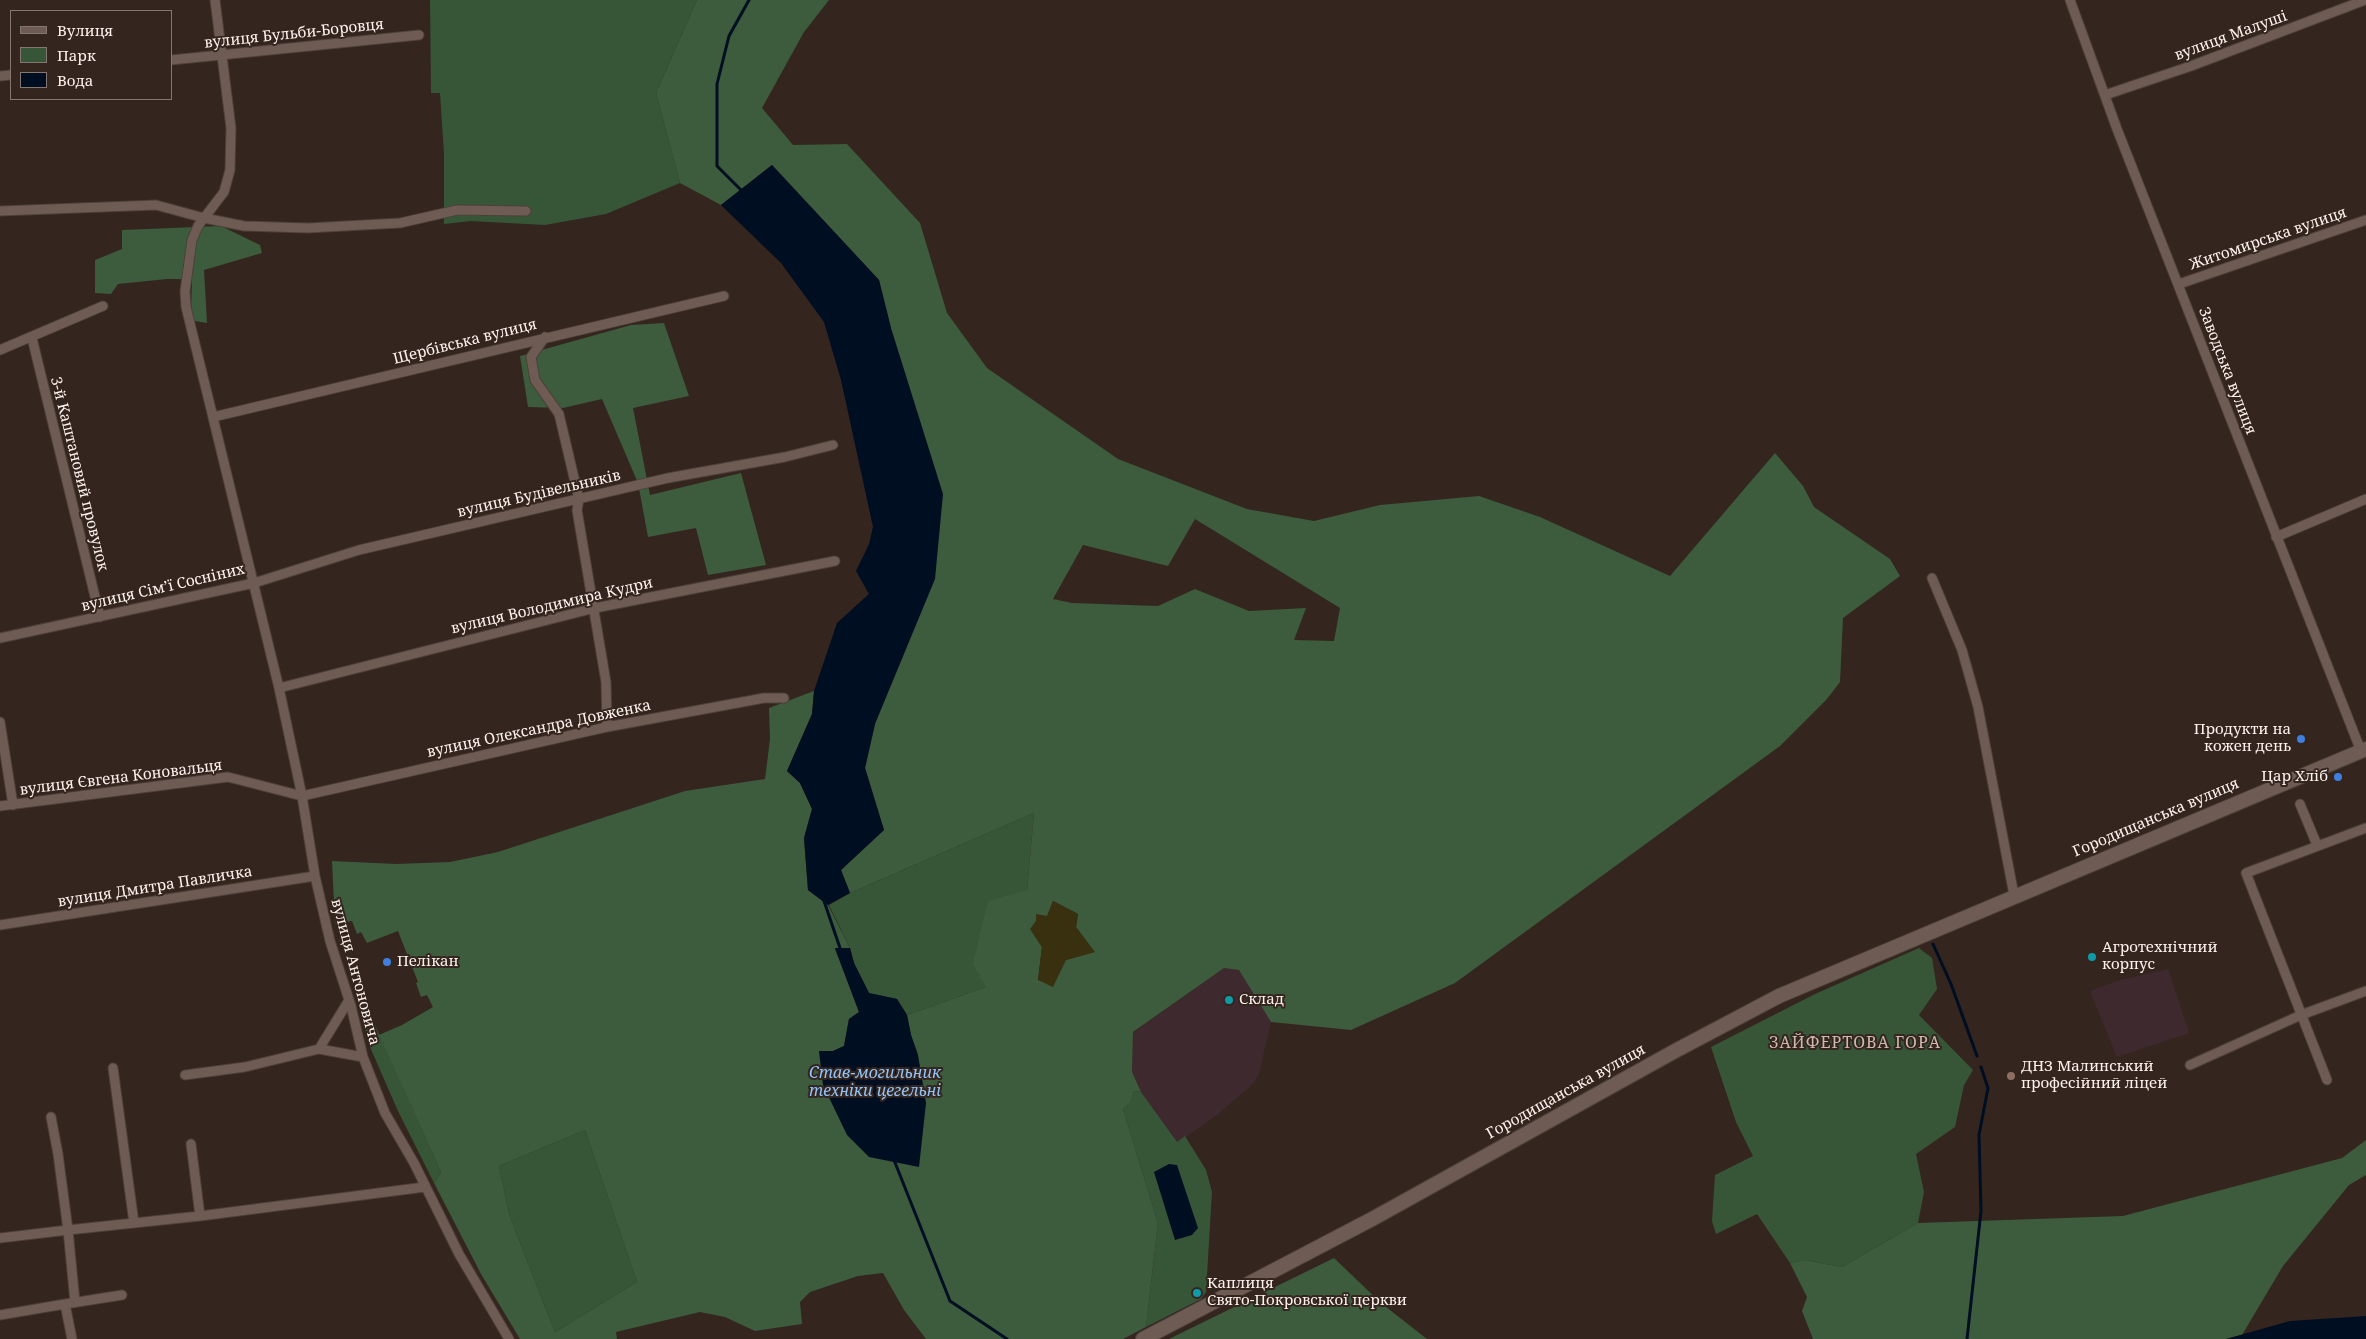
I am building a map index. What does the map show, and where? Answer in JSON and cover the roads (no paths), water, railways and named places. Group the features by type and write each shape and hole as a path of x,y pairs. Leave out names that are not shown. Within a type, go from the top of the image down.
{"street":[{"name":"вулиця Сім’ї Сосніних","path":"0,638 254,583 186,307 186,280 195,232 219,199 227,184 230,170 231,128 215,0"},
{"name":"Заводська вулиця","path":"2070,0 2276,537 2363,750"},
{"name":"вулиця Малуші","path":"2105,95 2199,63 2365,0"},
{"name":"вулиця Бульби-Боровця","path":"172,60 419,35"},
{"path":"0,211 156,205 204,218 244,226 308,228 400,223 457,210 526,211"},
{"name":"Житомирська вулиця","path":"2179,284 2366,220"},
{"name":"Щербівська вулиця","path":"213,417 724,296"},
{"path":"0,350 32,338 103,306"},
{"name":"3-й Каштановий провулок","path":"32,338 100,617"},
{"path":"545,338 531,357 535,380 559,414 579,499 578,510 606,682 607,727"},
{"name":"вулиця Будівельників","path":"254,583 359,550 668,478 785,457 833,444"},
{"path":"2276,537 2366,499"},
{"name":"вулиця Володимира Кудри","path":"279,688 595,608 835,561"},
{"path":"1932,578 1962,650 1978,706 2014,895"},
{"name":"вулиця Антоновича","path":"254,583 302,796 315,876 330,941 349,1000 363,1057 385,1113 458,1254 509,1339"},
{"name":"вулиця Олександра Довженка","path":"302,796 607,727 764,698 784,698"},
{"path":"0,722 14,804"},
{"name":"Городищанська вулиця","path":"1143,1339 1382,1213 1747,1012 1806,984 2014,895 2363,750"},
{"name":"вулиця Євгена Коновальця","path":"0,806 228,777 302,796"},
{"path":"2300,804 2317,845"},
{"path":"2327,1080 2246,873 2366,828"},
{"name":"вулиця Дмитра Павличка","path":"0,925 315,876"},
{"path":"2190,1065 2301,1014 2366,991"},
{"path":"318,1049 349,1000"},
{"path":"185,1075 245,1067 318,1049 363,1057"},
{"path":"112,1068 134,1223"},
{"path":"51,1117 58,1154 76,1302"},
{"path":"191,1144 200,1216"},
{"path":"0,1238 200,1216 425,1187"},
{"path":"0,1315 122,1295"},
{"path":"65,1304 72,1339"}],"water":[{"path":"772,165 879,280 891,328 943,494 935,579 875,724 865,768 884,830 841,870 850,893 828,905 808,890 804,838 812,809 800,783 787,771 812,714 814,691 837,623 869,594 856,571 869,544 873,527 841,380 824,322 781,263 721,205"},
{"name":"Став-могильник техніки цегельні","path":"835,948 850,948 854,963 869,993 897,999 907,1015 918,1055 926,1103 919,1167 869,1157 847,1135 823,1085 819,1051 833,1051 844,1046 849,1019 859,1012"},
{"path":"1169,1164 1177,1165 1198,1228 1192,1235 1175,1240 1154,1172"},
{"path":"2366,1316 2366,1339 2226,1339 2290,1321"}],"waterway":[{"path":"743,192 717,166 717,84 729,36 749,0"},
{"path":"823,898 841,951"},
{"path":"1933,944 1951,984 1977,1056"},
{"path":"1967,1339 1981,1211 1979,1135 1988,1088 1981,1067"},
{"path":"894,1160 950,1301 1007,1339"}],"place":[{"name":"Продукти на кожен день","path":"2301,739"},
{"name":"Цар Хліб","path":"2338,777"},
{"name":"Агротехнічний корпус","path":"2092,957"},
{"name":"Пелікан","path":"387,962"},
{"name":"Склад","path":"1229,1000"},
{"name":"ДНЗ Малинський професійний ліцей","path":"2011,1076"},
{"name":"Каплиця Свято-Покровської церкви","path":"1197,1293"}],"district":[{"name":"ЗАЙФЕРТОВА ГОРА","path":"1855,1043"}]}
